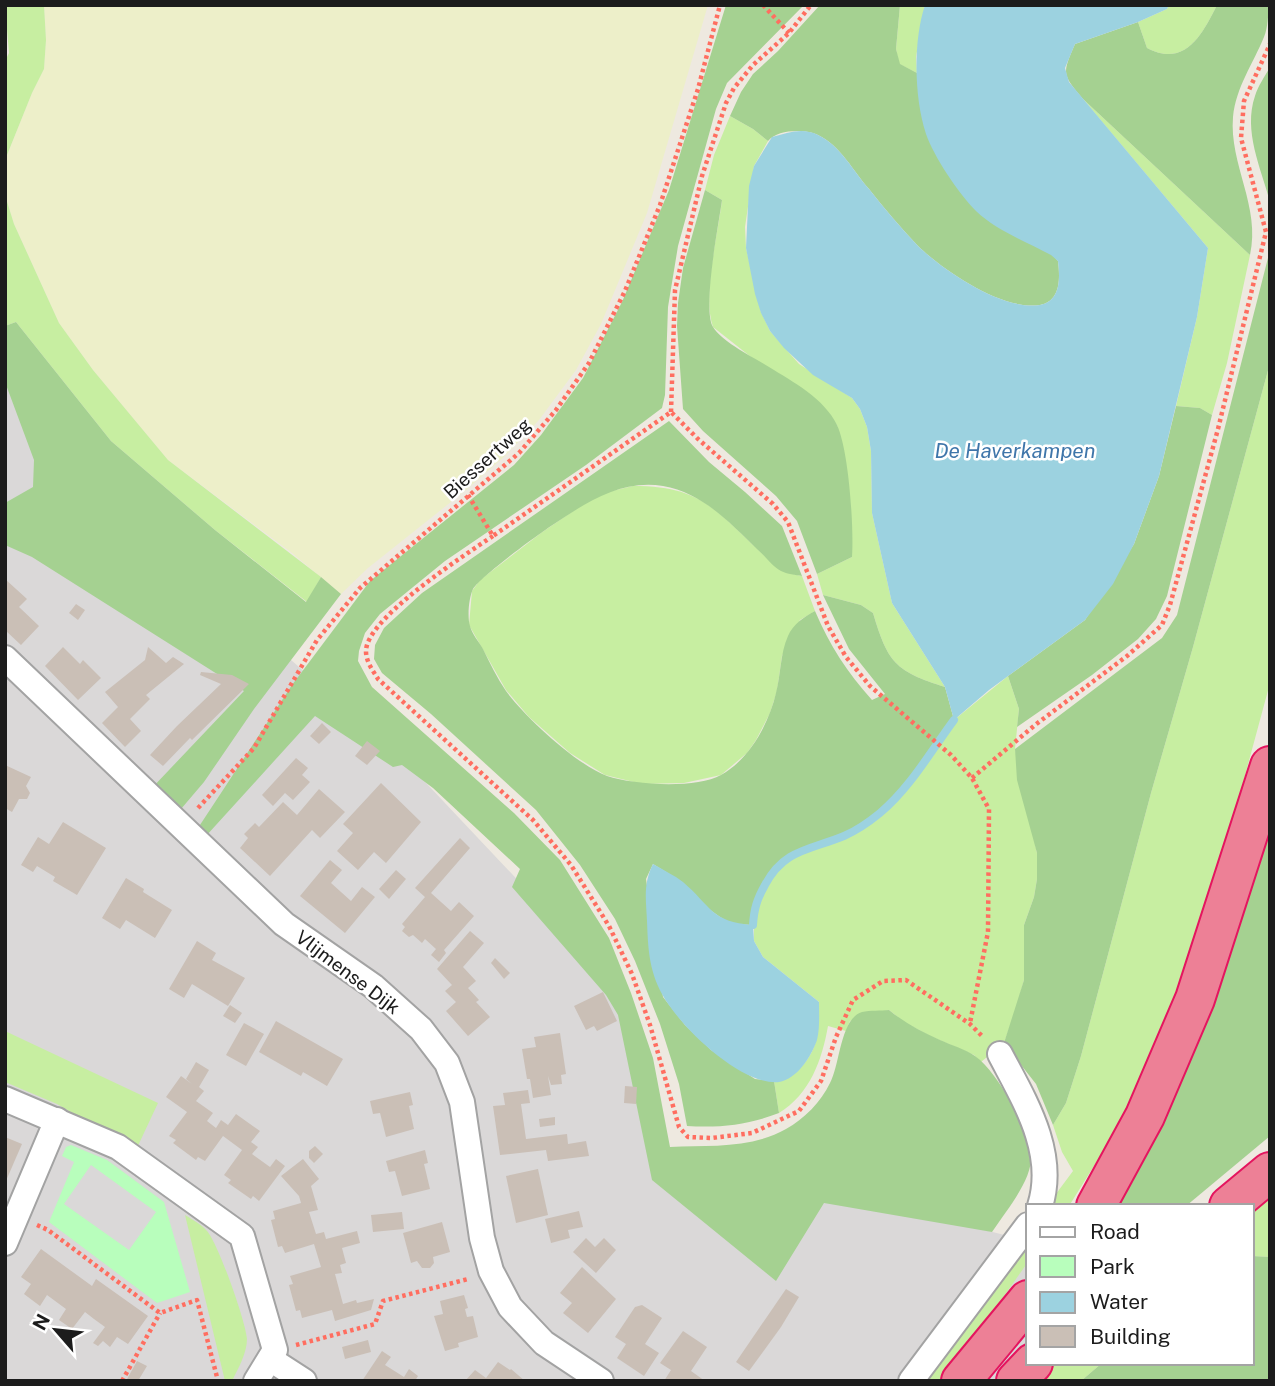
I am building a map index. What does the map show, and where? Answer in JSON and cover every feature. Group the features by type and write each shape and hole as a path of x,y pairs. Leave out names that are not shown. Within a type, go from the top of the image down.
{"highway":[{"path":"1097,1204 1145,1116 1195,999 1270,766"},
{"path":"1235,1201 1270,1172"},
{"path":"961,1381 1026,1302"},
{"path":"1016,1381 1031,1365"}],"street":[{"name":"Vlijmense Dijk","path":"5,657 284,924 373,986 421,1029 447,1063 462,1102 482,1238 491,1271 510,1307 544,1343 601,1381"},
{"path":"1000,1054 1027,1105 1044,1150 1046,1178 1040,1204"},
{"path":"5,1098 118,1147 243,1236 272,1355 304,1381"},
{"path":"5,1243 57,1120"},
{"path":"911,1381 1026,1228"},
{"path":"257,1381 272,1355"}],"path":[{"name":"Biessertweg","path":"181,827 254,748 317,640 360,588 519,453 556,410 589,363 625,291 660,205 698,89 720,5"},
{"path":"762,5 789,33"},
{"path":"671,412 450,565 377,627 367,645 367,660 378,679 533,820 571,865 609,926 632,974 650,1025 679,1127 688,1137 712,1138 752,1133 799,1111 821,1081 836,1037 853,1000 883,981 906,980 970,1024 988,932 989,810 972,778 932,736 870,686 846,657 828,626 788,522 773,504 671,412 675,290 702,176 726,103 734,88 753,65 789,33 811,5"},
{"path":"972,778 1035,725 1127,656 1162,625 1170,605 1218,429 1266,232 1241,138 1244,101 1270,44"},
{"path":"468,495 493,536"},
{"path":"17,1217 48,1230 160,1313"},
{"path":"272,1355 375,1324 383,1301 491,1271"},
{"path":"121,1381 160,1313 197,1300 218,1381"}],"shaded area":[{"path":"5,327 63,463 395,750 629,998 665,1172 825,1189 1026,1240 1026,1365 1080,1365 1064,1381 5,1381"}],"green space":[{"path":"5,5 44,5 46,40 44,69 5,160 5,61 9,53"},
{"path":"44,5 708,5 647,213 601,324 576,370 539,420 505,456 368,568 341,594 292,553 168,460 93,370 59,323 14,224 5,195 5,160 44,69"},
{"path":"726,5 804,5 727,83 716,109 678,246 668,307 665,395 662,408 586,465 445,561 380,614 365,633 358,661 372,687 514,813 560,860 609,938 631,993 653,1058 670,1147 744,1143 773,1135 793,1125 822,1097 833,1075 849,1024 855,1016 865,1011 889,1010 920,1030 971,1054 993,1075 1022,1119 1032,1153 1024,1183 992,1232 824,1203 776,1281 652,1180 618,1015 606,995 512,887 520,869 433,788 402,765 393,767 315,716 206,836 198,828 292,685 370,581 514,465 541,435 583,378 622,302 669,190"},
{"path":"820,5 900,5 896,49 900,64 917,73 921,109 1058,261 1058,288 1047,303 1025,305 1009,302 975,287 943,267 918,246 840,152 818,135 792,131 778,134 768,141 730,116 753,74"},
{"path":"900,5 925,5 916,57 917,73 899,64 896,49"},
{"path":"1169,5 1217,5 1191,45 1172,54 1147,48 1138,22 1167,9"},
{"path":"1217,5 1269,5 1265,33 1241,86 1233,117 1236,152 1251,220 1250,255 1083,99 1066,73 1075,44 1138,22 1147,48 1160,53 1182,51 1198,37"},
{"path":"1270,67 1270,202 1255,149 1251,123 1255,96"},
{"path":"1083,99 1250,255 1227,363 1212,415 1200,408 1176,406 1197,317 1208,248"},
{"path":"730,116 768,141 754,166 745,227 746,248 761,312 770,331 799,364 852,398 860,409 867,427 871,451 872,513 892,603 945,687 915,676 896,663 889,654 873,613 861,605 823,595 817,574 852,557 848,480 837,425 713,327 709,299 710,282 722,200 705,190 714,155"},
{"path":"705,190 722,200 710,285 710,317 713,327 730,344 816,399 831,415 841,437 850,490 852,557 817,574 797,521 776,496 703,431 683,409 678,303 683,268"},
{"path":"5,195 14,224 59,323 93,370 168,460 321,577 307,602 215,530 111,441 16,322 5,326"},
{"path":"1270,250 1270,363 1081,1056 1066,1103 1053,1125 1036,1084 1004,1043 1024,980 1024,925 1037,879 1037,853 1017,780 1015,749 1162,638 1177,615"},
{"path":"16,322 111,441 215,530 306,602 321,577 341,594 254,709 204,782 181,809 151,789 244,691 32,557 5,545 5,503 33,487 34,460 5,382 5,326"},
{"path":"1270,363 1270,683 1207,916 1190,968 1125,1116 1070,1204 1048,1204 1073,1171 1062,1152 1053,1125 1066,1103 1081,1056"},
{"path":"1176,406 1200,408 1212,415 1167,596 1156,619 1138,639 1092,675 1017,727 1019,709 1008,676 1085,620 1134,544 1159,476"},
{"path":"669,421 709,462 782,526 802,576 778,569 715,510 691,495 663,486 647,485 632,486 603,495 551,526 509,557 473,589 469,612 471,629 503,686 526,714 581,762 607,776 633,782 681,784 721,775 741,760 757,739 773,704 788,636 796,624 815,611 833,647 863,690 872,700 885,694 849,649 823,595 861,605 873,613 889,654 896,663 915,676 945,687 954,720 911,781 880,813 849,834 789,857 772,873 760,895 753,925 732,924 720,917 706,907 682,882 653,864 646,879 663,997 685,1025 711,1050 755,1079 774,1081 779,1113 745,1123 722,1126 687,1126 679,1084 660,1024 635,961 615,919 580,865 536,810 382,673 374,659 375,645 384,628 422,593"},
{"path":"633,486 672,489 712,508 774,565 802,576 815,611 800,620 782,656 777,691 770,713 756,740 747,753 721,775 684,783 642,784 605,775 570,753 529,717 506,690 469,625 472,591 480,580 582,505 607,492"},
{"path":"1008,676 1019,709 1015,749 1037,853 1037,879 1024,925 1024,980 1004,1043 981,1062 974,1055 904,1022 889,1010 850,1021 846,1031 828,1026 818,1063 807,1086 779,1113 774,1081 789,1077 808,1059 817,1036 819,1002 763,957 754,941 754,905 773,869 805,848 842,837 901,791 954,720"},
{"path":"1270,796 1270,1136 1188,1204 1105,1204"},
{"path":"5,1031 158,1103 136,1150 57,1104 5,1082"},
{"path":"71,1145 107,1160 164,1202 190,1292 157,1303 49,1222 74,1162 62,1156 66,1147","holes":["91,1165 156,1212 129,1250 64,1204"]},
{"path":"1270,1185 1270,1257 1254,1256 1254,1204"},
{"path":"185,1215 202,1226 212,1238 242,1317 247,1344 232,1381 225,1381"},
{"path":"1026,1234 1026,1265 980,1330 938,1381 928,1381"},
{"path":"1254,1256 1270,1257 1270,1381 1081,1381 1100,1365 1254,1365"},
{"path":"1051,1365 1100,1365 1081,1381 1036,1381"}],"water":[{"name":"De Haverkampen","path":"925,5 1169,5 1167,9 1138,22 1075,44 1065,68 1069,82 1208,248 1197,317 1159,476 1134,544 1113,584 1085,620 989,690 954,720 945,687 892,603 872,513 871,451 867,427 860,409 852,398 813,375 770,331 755,294 746,248 749,186 754,166 772,137 806,131 818,135 833,146 918,246 943,267 975,287 1009,302 1040,305 1052,299 1058,288 1058,261 1003,230 976,211 948,175 926,134 919,104 916,69 918,35"},
{"path":"653,864 683,882 720,916 753,925 754,941 763,957 819,1002 817,1040 807,1060 792,1077 779,1082 764,1081 747,1074 713,1052 670,1007 654,976 649,950 646,892"}],"building":[{"path":"5,579 27,599 19,607 39,626 21,645 5,630"},
{"path":"76,604 85,610 78,620 69,613"},
{"path":"63,647 80,664 83,660 101,678 78,700 45,666"},
{"path":"148,647 166,663 173,657 184,664 146,695 150,699 130,719 141,731 125,747 102,723 118,707 105,692 145,660"},
{"path":"201,672 232,675 249,684 163,766 150,755 221,684 200,675"},
{"path":"322,723 331,732 319,744 310,736"},
{"path":"367,741 380,751 367,765 355,756"},
{"path":"296,758 308,768 302,775 310,782 293,800 285,793 273,806 262,795"},
{"path":"5,765 31,777 26,786 30,793 27,799 19,799 12,812 5,808"},
{"path":"381,783 421,822 386,863 374,852 358,870 337,851 353,833 343,824"},
{"path":"319,789 345,812 320,838 312,830 270,876 240,848 248,838 244,834 255,823 259,827 283,802 297,815"},
{"path":"63,822 106,848 77,895 53,881 55,877 37,866 33,872 21,865 38,837 49,844"},
{"path":"460,838 470,848 431,893 451,911 459,902 474,916 444,950 446,953 439,962 431,955 436,949 425,939 422,943 413,935 409,937 402,931 405,927 402,924 425,897 415,888"},
{"path":"330,860 342,870 331,883 351,901 362,887 375,897 345,933 300,896"},
{"path":"396,870 406,879 389,899 379,889"},
{"path":"126,878 172,910 155,938 126,920 120,929 102,918"},
{"path":"470,931 484,943 463,967 476,981 468,988 490,1017 468,1036 446,1011 456,1002 445,991 452,985 437,969"},
{"path":"197,941 216,953 212,960 245,978 228,1006 192,984 184,998 169,989"},
{"path":"495,958 510,973 504,979 491,963"},
{"path":"603,992 617,1021 597,1031 594,1026 586,1030 574,1006"},
{"path":"230,1005 242,1013 235,1023 223,1016"},
{"path":"276,1021 343,1059 327,1086 303,1072 301,1076 259,1052"},
{"path":"244,1023 264,1034 246,1066 226,1055"},
{"path":"560,1033 566,1074 561,1075 562,1084 551,1085 548,1076 551,1095 533,1098 522,1049 536,1047 534,1037"},
{"path":"196,1062 209,1070 199,1087 204,1091 196,1101 213,1113 207,1121 216,1128 221,1120 228,1125 236,1114 260,1131 251,1142 258,1147 252,1154 270,1167 276,1159 285,1166 259,1201 253,1196 251,1199 228,1183 231,1180 224,1175 242,1150 223,1136 205,1161 198,1157 196,1160 173,1143 176,1140 169,1136 187,1112 166,1097 181,1076 192,1084 186,1079"},
{"path":"625,1086 637,1087 636,1104 624,1103"},
{"path":"528,1090 530,1103 521,1104 526,1139 567,1134 568,1144 586,1141 589,1156 548,1161 546,1150 500,1155 493,1106 505,1105 503,1093"},
{"path":"410,1092 413,1105 409,1106 414,1129 386,1137 380,1113 373,1114 370,1101"},
{"path":"555,1117 555,1125 540,1127 539,1119"},
{"path":"5,1137 22,1144 5,1183"},
{"path":"315,1146 323,1154 314,1163 309,1158 309,1151"},
{"path":"425,1150 428,1163 424,1164 430,1189 402,1196 395,1171 389,1172 386,1161"},
{"path":"303,1159 319,1179 311,1186 318,1210 309,1212 316,1234 324,1232 326,1239 357,1231 360,1243 342,1248 346,1263 340,1265 342,1273 335,1274 343,1304 374,1299 371,1310 335,1321 332,1310 302,1318 300,1310 296,1311 289,1285 293,1284 290,1276 321,1267 314,1244 285,1253 282,1246 278,1247 271,1220 275,1219 273,1211 301,1203 299,1196 281,1176"},
{"path":"538,1169 548,1215 516,1223 506,1176"},
{"path":"579,1211 583,1227 568,1230 570,1238 551,1243 545,1219"},
{"path":"402,1212 404,1229 373,1232 371,1215"},
{"path":"442,1222 450,1252 433,1257 434,1263 430,1268 422,1268 417,1261 411,1263 403,1233"},
{"path":"586,1238 595,1247 604,1238 616,1250 596,1273 573,1252"},
{"path":"41,1249 92,1286 96,1279 148,1316 128,1344 117,1337 110,1347 103,1341 98,1346 93,1343 105,1327 85,1312 72,1329 59,1320 66,1309 47,1295 40,1306 24,1294 31,1284 21,1277"},
{"path":"582,1267 616,1299 588,1333 563,1313 572,1303 560,1293"},
{"path":"786,1289 799,1297 749,1371 736,1362"},
{"path":"464,1295 468,1308 465,1309 467,1317 473,1316 478,1337 458,1343 459,1347 445,1351 434,1316 443,1314 440,1301"},
{"path":"642,1305 662,1318 645,1344 659,1353 644,1376 617,1358 626,1344 615,1337 635,1307"},
{"path":"683,1331 707,1347 691,1371 705,1381 664,1381 671,1370 660,1363"},
{"path":"368,1340 371,1352 345,1359 342,1347"},
{"path":"382,1351 391,1357 385,1365 404,1377 409,1369 418,1376 415,1381 362,1381"},
{"path":"137,1361 147,1366 138,1381 126,1381"},
{"path":"498,1362 525,1381 465,1381 475,1370 486,1378"}],"waterway":[{"path":"753,925 760,895 772,873 789,857 849,834 880,813 911,781 954,720"}]}
